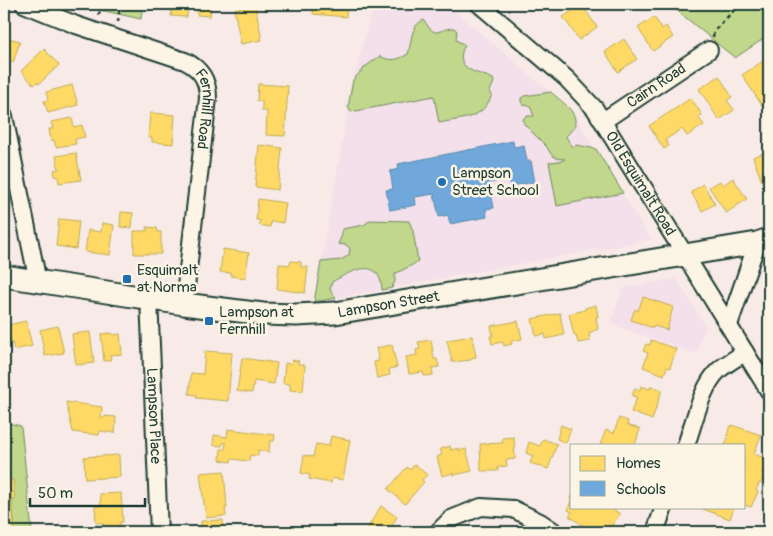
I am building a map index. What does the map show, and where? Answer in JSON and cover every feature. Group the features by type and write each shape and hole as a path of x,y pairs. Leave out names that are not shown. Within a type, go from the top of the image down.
{"main road":[{"name":"Lampson Street","path":"4,276 184,304 263,314 296,315 335,313 763,241"}],"street":[{"name":"Fernhill Road","path":"24,4 76,25 185,61 200,71 205,79 208,88 208,98 184,304"},
{"name":"Old Esquimalt Road","path":"479,4 578,88 603,121 769,391"},
{"name":"Cairn Road","path":"603,121 709,50"},
{"path":"4,116 38,282"},
{"path":"729,325 763,241"},
{"name":"Lampson Place","path":"148,298 159,532"},
{"path":"686,444 711,379 719,370 746,352"},
{"path":"438,532 451,519 481,507 512,509 556,532"},
{"path":"655,532 664,508"}],"path":[{"path":"709,50 714,31 740,4"}],"shaded area":[{"path":"374,4 447,4 572,111 651,240 314,302 353,80"},
{"path":"676,278 706,326 696,354 610,324 623,288"}],"green space":[{"path":"97,4 143,4 141,19 86,7"},
{"path":"669,4 769,4 769,35 735,58"},
{"path":"424,20 435,32 454,28 457,31 456,40 465,45 461,59 463,64 472,71 493,79 494,82 490,91 492,95 488,103 477,114 464,119 439,123 434,96 351,112 348,107 353,80 365,67 380,56 394,60 408,54 412,34 419,22"},
{"path":"551,92 567,106 575,119 573,128 566,137 573,147 577,145 596,149 623,193 557,206 549,162 565,159 556,158 551,154 546,146 524,124 523,119 526,116 534,116 530,106 523,105 521,102 521,98 524,96"},
{"path":"370,220 409,221 413,231 418,261 395,274 392,288 382,290 380,279 376,272 370,269 356,270 332,282 330,290 336,298 314,302 321,262 341,260 349,255 350,248 346,245 338,244 342,235 342,229 364,225"},
{"path":"4,422 21,426 32,532 15,532 6,447 4,447"}],"building: Homes":[{"path":"154,4 188,4 187,17 171,16 172,10 154,8"},
{"path":"197,4 211,4 210,16 197,15"},
{"path":"255,4 262,40 241,44 234,9"},
{"path":"314,4 347,4 346,17 313,14"},
{"path":"581,4 597,27 579,40 563,17"},
{"path":"654,17 662,29 666,26 673,37 653,51 638,28"},
{"path":"4,37 20,41 13,63 4,62"},
{"path":"624,39 637,59 618,72 605,52"},
{"path":"44,49 59,65 39,84 37,82 34,85 21,71"},
{"path":"769,57 769,111 767,113 742,75"},
{"path":"719,76 732,97 727,100 734,110 719,120 699,89"},
{"path":"258,84 288,86 285,136 266,135 267,111 262,111 262,101 257,101"},
{"path":"72,85 78,105 48,113 44,101 48,100 46,92"},
{"path":"691,98 702,115 698,117 704,125 687,136 682,129 665,140 669,146 664,149 649,126"},
{"path":"150,113 175,115 173,144 152,142 152,138 148,138"},
{"path":"72,118 74,127 82,125 85,137 75,139 76,144 56,147 54,140 51,141 49,129 53,129 51,122"},
{"path":"259,145 282,148 278,190 255,187"},
{"path":"769,151 769,201 753,157"},
{"path":"76,153 81,180 59,183 58,176 55,177 54,170 59,169 56,156"},
{"path":"733,178 747,199 726,213 709,187 720,181 723,185"},
{"path":"703,184 715,204 702,211 691,192"},
{"path":"258,199 286,203 283,223 271,221 270,227 259,225 260,220 256,220"},
{"path":"121,212 133,213 132,228 120,227"},
{"path":"59,219 79,221 76,249 56,246"},
{"path":"102,223 114,225 110,255 85,252 88,230 101,232"},
{"path":"147,227 157,228 158,232 161,232 161,254 134,254 134,231 147,231"},
{"path":"223,249 249,253 245,278 231,276 231,273 220,272"},
{"path":"291,261 301,262 301,267 308,267 305,293 277,289 279,264 290,265"},
{"path":"643,297 673,307 667,330 654,326 653,328 631,320 635,309 638,311"},
{"path":"596,305 598,329 589,333 590,341 578,343 569,314"},
{"path":"560,313 564,335 546,339 545,334 536,336 532,319"},
{"path":"26,321 32,346 14,350 9,339 11,339 8,325"},
{"path":"518,321 522,339 511,341 512,344 504,346 503,342 492,344 490,336 493,336 491,326"},
{"path":"58,326 64,353 45,356 40,330"},
{"path":"90,332 94,363 76,365 72,334"},
{"path":"112,333 113,335 120,334 122,354 110,355 111,360 104,361 101,334"},
{"path":"472,336 476,357 471,358 471,360 452,362 447,340"},
{"path":"431,340 434,359 437,359 439,367 432,368 433,375 424,376 423,372 409,374 406,357 417,355 416,350 420,349 418,342"},
{"path":"651,340 676,349 670,368 667,367 664,375 643,367 648,353 643,351 646,344 650,345"},
{"path":"392,345 397,367 389,369 390,375 377,378 374,362 379,361 376,348"},
{"path":"205,351 232,353 228,401 196,398 197,395 189,394 191,373 203,374"},
{"path":"242,358 277,363 274,384 254,381 252,393 237,391"},
{"path":"292,360 299,361 298,364 305,365 303,391 290,390 290,384 283,383 285,363 291,364"},
{"path":"641,386 650,389 651,386 662,390 652,420 631,412 637,397 632,396 635,388 640,390"},
{"path":"66,402 102,407 101,418 105,416 116,417 115,433 100,431 99,435 73,432"},
{"path":"619,418 628,421 627,425 640,429 635,444 600,444 606,430 614,433"},
{"path":"561,425 571,429 566,443 557,439"},
{"path":"732,425 761,435 754,454 767,459 761,484 759,483 756,491 758,492 751,507 746,506 746,444 725,444"},
{"path":"228,429 275,435 274,441 270,441 269,452 258,450 258,456 250,455 249,461 231,459 231,462 220,460 221,449 225,449 226,443 223,443 222,446 213,445 214,435 227,437"},
{"path":"331,436 350,440 343,480 332,478 331,483 309,479 310,475 301,473 304,455 313,457 316,444 329,446"},
{"path":"514,437 515,459 506,460 507,466 498,467 498,471 481,471 480,444 503,443 502,438"},
{"path":"543,439 557,444 548,469 530,463 533,456 526,453 529,442 540,446"},
{"path":"450,446 451,450 459,448 459,451 466,449 472,471 442,476 437,457 442,455 440,449"},
{"path":"4,447 6,447 15,532 4,532"},
{"path":"119,455 120,477 85,479 84,457"},
{"path":"415,464 427,475 422,480 424,482 405,504 388,489 407,467 410,470"},
{"path":"224,471 226,516 206,518 200,473"},
{"path":"9,480 13,480 15,500 12,501"},
{"path":"121,493 123,522 120,522 121,532 104,532 103,523 96,523 95,506 101,506 100,494"},
{"path":"570,503 570,508 611,508 620,514 607,532 593,532 569,516 572,512 568,510"},
{"path":"381,506 397,517 388,532 365,532"},
{"path":"703,508 734,508 730,519"},
{"path":"223,520 224,531 226,532 201,532 201,521"}],"building: Schools":[{"name":"Lampson Street School","path":"513,141 514,147 524,145 527,161 531,161 535,182 510,186 509,179 489,183 494,208 486,209 487,217 450,224 448,215 439,217 434,194 415,197 416,205 390,210 386,190 393,189 390,171 399,169 398,164"}],"place":[{"name":"Lampson Street School","path":"442,182"},
{"name":"Esquimalt at Norma","path":"127,279"},
{"name":"Lampson at Fernhill","path":"209,321"}]}
